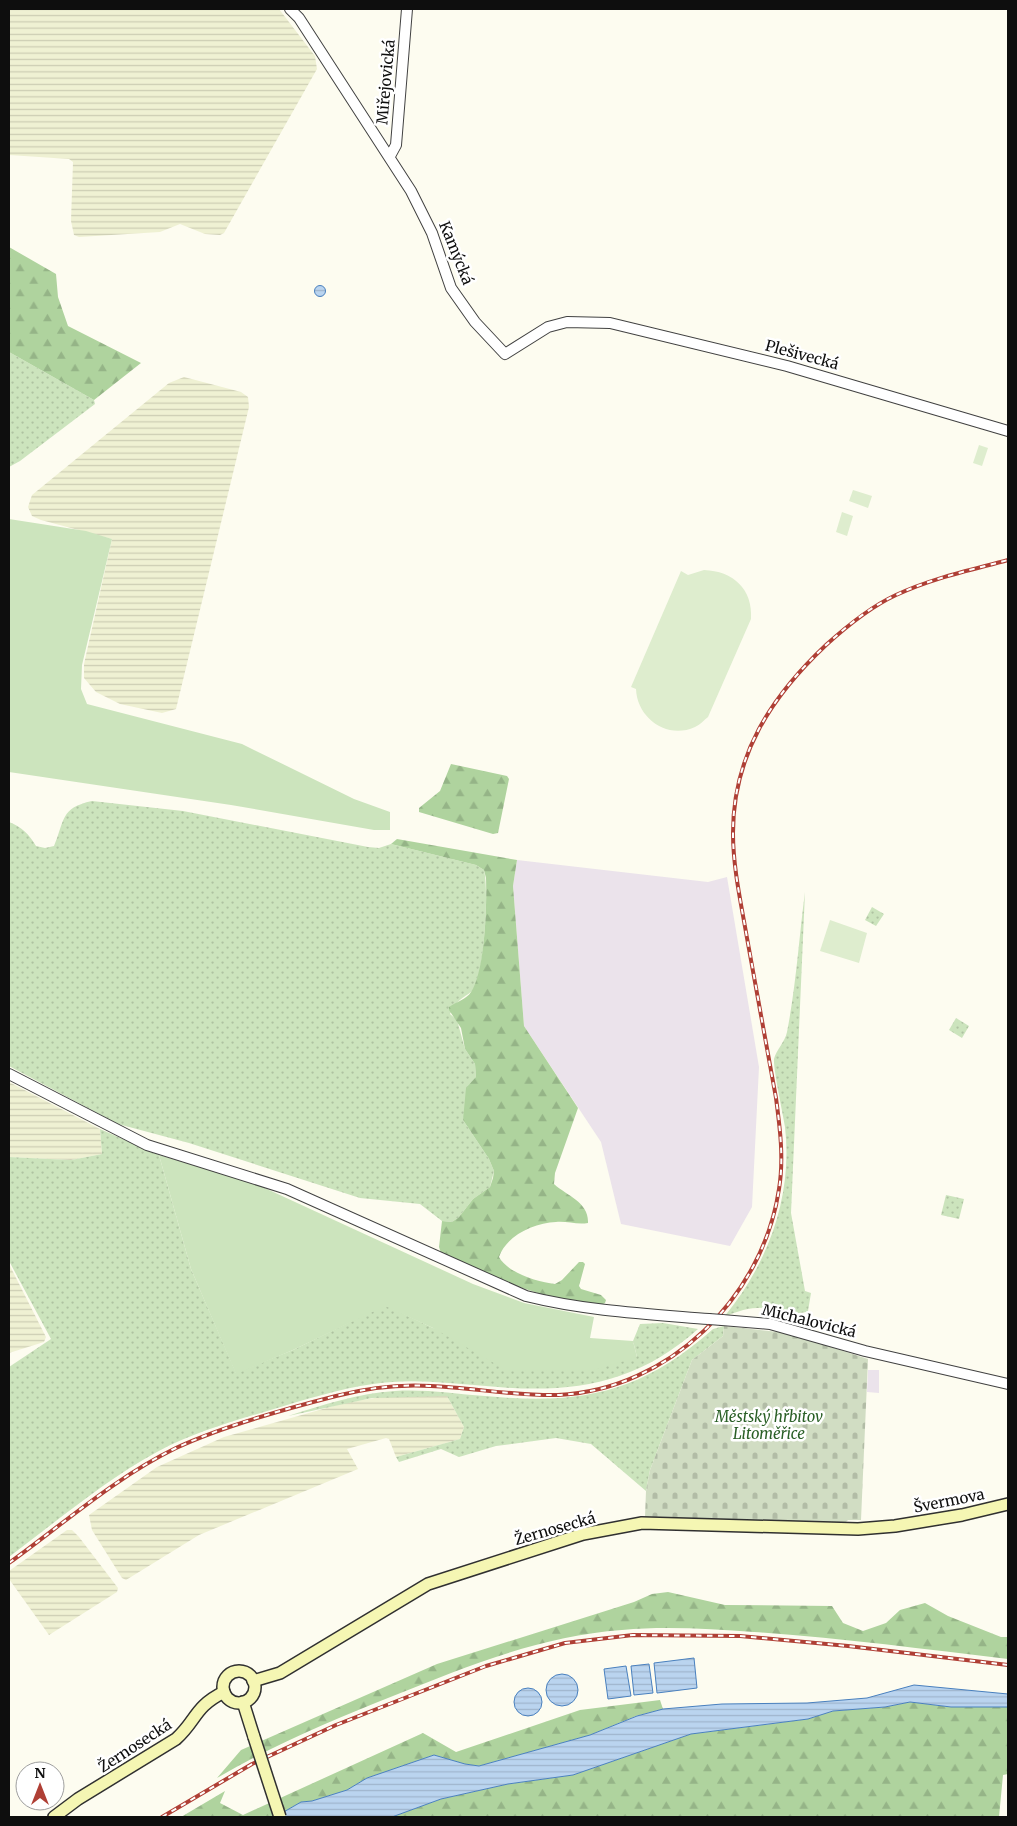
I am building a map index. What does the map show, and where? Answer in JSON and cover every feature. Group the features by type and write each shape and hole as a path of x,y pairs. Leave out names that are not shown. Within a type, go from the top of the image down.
{"main road":[{"name":"Švermova","path":"895,1526 962,1515 1008,1504"},
{"name":"Žernosecká","path":"54,1817 78,1799 176,1739 184,1731 198,1709 224,1692 224,1682 231,1673 241,1671 250,1676 253,1681 280,1673 428,1584 583,1534 642,1523 858,1528 895,1526"},
{"path":"224,1692 232,1701 243,1702 248,1700 254,1691 253,1681"},
{"path":"243,1702 280,1817"}],"street":[{"name":"Kamýcká","path":"290,9 299,18 412,191 432,233 451,288 475,322 505,354"},
{"name":"Miřejovická","path":"390,156 396,145 407,9"},
{"name":"Plešivecká","path":"505,354 548,327 567,322 610,323 787,366 1008,431"},
{"name":"Michalovická","path":"9,1074 147,1145 288,1189 517,1292 560,1305 598,1310 770,1324 875,1353 1008,1384"}],"shaded area":[{"path":"517,860 708,882 727,877 759,1067 752,1207 730,1246 621,1224 601,1142 524,1026 513,886"},
{"path":"868,1370 879,1370 879,1393 867,1392"}],"green space":[{"path":"9,9 279,9 315,56 317,69 224,233 220,235 205,234 180,224 160,232 79,237 74,235 71,221 73,162 69,159 9,155"},
{"path":"9,247 56,274 58,297 68,326 141,363 94,400 9,352"},
{"path":"9,352 94,400 95,404 20,461 9,467"},
{"path":"184,377 241,392 248,397 249,407 176,709 162,713 120,704 96,692 84,678 84,664 112,539 41,520 32,516 28,507 32,495 169,383"},
{"path":"979,445 988,448 982,466 973,463"},
{"path":"853,490 872,496 868,508 849,501"},
{"path":"842,512 853,516 847,536 836,532"},
{"path":"9,519 86,531 112,539 82,665 81,689 87,704 242,744 354,799 390,812 390,830 374,830 231,805 9,772"},
{"path":"704,570 724,574 739,584 749,599 751,619 708,717 695,727 674,731 655,724 648,717 642,709 636,689 631,687 681,571 688,575"},
{"path":"451,764 507,776 509,779 498,833 493,834 419,812 419,808 440,791"},
{"path":"92,801 183,811 368,847 379,848 391,844 476,865 484,870 486,909 480,972 473,989 458,1002 450,1014 457,1020 465,1049 475,1064 476,1077 463,1120 489,1159 494,1171 490,1187 473,1199 459,1217 452,1222 442,1221 420,1204 360,1198 189,1143 118,1124 9,1066 9,822 25,831 36,846 45,848 54,846 62,822 69,811 74,807"},
{"path":"397,839 517,860 513,886 524,1026 578,1108 555,1173 554,1184 581,1205 585,1210 588,1223 556,1222 530,1228 508,1242 499,1257 509,1268 524,1276 555,1284 562,1280 579,1262 583,1262 585,1264 579,1286 581,1289 601,1295 606,1300 601,1305 563,1301 516,1286 442,1256 439,1247 442,1221 452,1222 459,1217 473,1199 490,1187 494,1171 489,1159 463,1120 466,1088 476,1077 475,1064 465,1049 461,1028 449,1010 449,1007 464,999 471,992 476,982 482,954 486,878 484,870 476,865 391,844"},
{"path":"805,892 791,1213 805,1291 811,1293 808,1311 796,1313 769,1308 756,1308 743,1310 724,1317 740,1296 765,1252 781,1203 785,1178 785,1127 774,1059 787,1032"},
{"path":"872,907 884,914 876,926 865,920"},
{"path":"830,920 867,933 859,963 820,951"},
{"path":"956,1018 969,1026 962,1038 949,1030"},
{"path":"9,1082 100,1129 102,1154 71,1160 9,1157"},
{"path":"100,1129 159,1155 191,1269 236,1373 293,1350 385,1305 433,1328 637,1357 633,1341 640,1324 663,1323 698,1329 674,1348 649,1363 599,1382 572,1387 516,1388 429,1382 387,1382 335,1391 229,1423 171,1445 137,1463 81,1502 9,1557 9,1367 51,1339 9,1261 9,1157 71,1160 102,1154"},
{"path":"159,1155 256,1184 473,1284 524,1303 594,1317 590,1338 633,1341 637,1357 591,1371 506,1370 433,1328 385,1306 293,1350 236,1374 191,1269"},
{"path":"946,1195 964,1199 959,1219 941,1215"},
{"path":"9,1264 46,1337 44,1342 9,1353"},
{"path":"724,1326 723,1336 692,1360 650,1470 646,1491 591,1444 556,1438 496,1446 459,1457 441,1449 399,1462 396,1457 460,1439 464,1427 447,1396 372,1398 288,1416 354,1397 395,1391 429,1391 519,1398 580,1396 634,1381 660,1368 686,1351 713,1329"},
{"name":"Městský hřbitov Litoměřice","path":"724,1326 787,1333 868,1359 861,1520 848,1520 845,1523 645,1517 646,1491 650,1470 692,1360 723,1336"},
{"path":"387,1396 447,1396 464,1427 460,1439 396,1457 389,1439 386,1438 347,1449 358,1469 199,1535 126,1580 122,1578 92,1530 89,1515 157,1467 224,1437 344,1403"},
{"path":"67,1530 72,1530 79,1537 118,1588 117,1592 49,1635 9,1579 9,1571"},
{"path":"668,1592 725,1605 832,1606 843,1623 863,1631 886,1623 900,1610 925,1603 948,1616 1001,1637 1008,1637 1008,1659 786,1634 688,1628 655,1628 592,1633 505,1654 449,1674 348,1714 260,1755 217,1778 241,1750 437,1664 634,1602 652,1594"},
{"path":"660,1700 663,1709 636,1716 590,1735 479,1766 434,1755 367,1778 347,1790 312,1801 301,1802 275,1817 181,1817 225,1791 220,1803 243,1815 423,1733 456,1752 580,1710"},
{"path":"910,1702 951,1707 1008,1707 1008,1774 1003,1775 999,1817 392,1817 441,1799 508,1784 573,1775 691,1734 808,1719 833,1711 885,1707"}],"water":[{"path":"320,285 326,291 320,297 314,291"},
{"path":"694,1658 697,1688 657,1693 654,1663"},
{"path":"649,1664 653,1693 634,1695 631,1666"},
{"path":"626,1666 631,1696 608,1699 604,1669"},
{"path":"562,1674 573,1679 578,1690 573,1701 562,1706 551,1701 546,1690 551,1679"},
{"path":"914,1685 1008,1694 1008,1707 951,1707 910,1702 885,1707 833,1711 808,1719 691,1734 573,1775 508,1784 441,1799 392,1817 275,1817 301,1802 312,1801 347,1790 367,1778 434,1755 479,1766 590,1735 637,1716 663,1709 722,1704 807,1703 867,1698"},
{"path":"528,1688 538,1692 542,1702 538,1712 528,1716 518,1712 514,1702 518,1692"}],"railway":[{"path":"9,1563 132,1473 176,1448 234,1425 336,1396 383,1387 431,1386 542,1395 558,1395 599,1389 637,1376 672,1356 704,1331 731,1300 753,1266 769,1229 779,1189 781,1166 781,1144 776,1098 734,859 735,805 740,778 748,753 759,729 788,685 826,645 859,617 886,600 923,584 1008,560"},
{"path":"162,1817 252,1764 336,1725 486,1666 565,1643 633,1635 740,1636 848,1646 1008,1665"}]}
